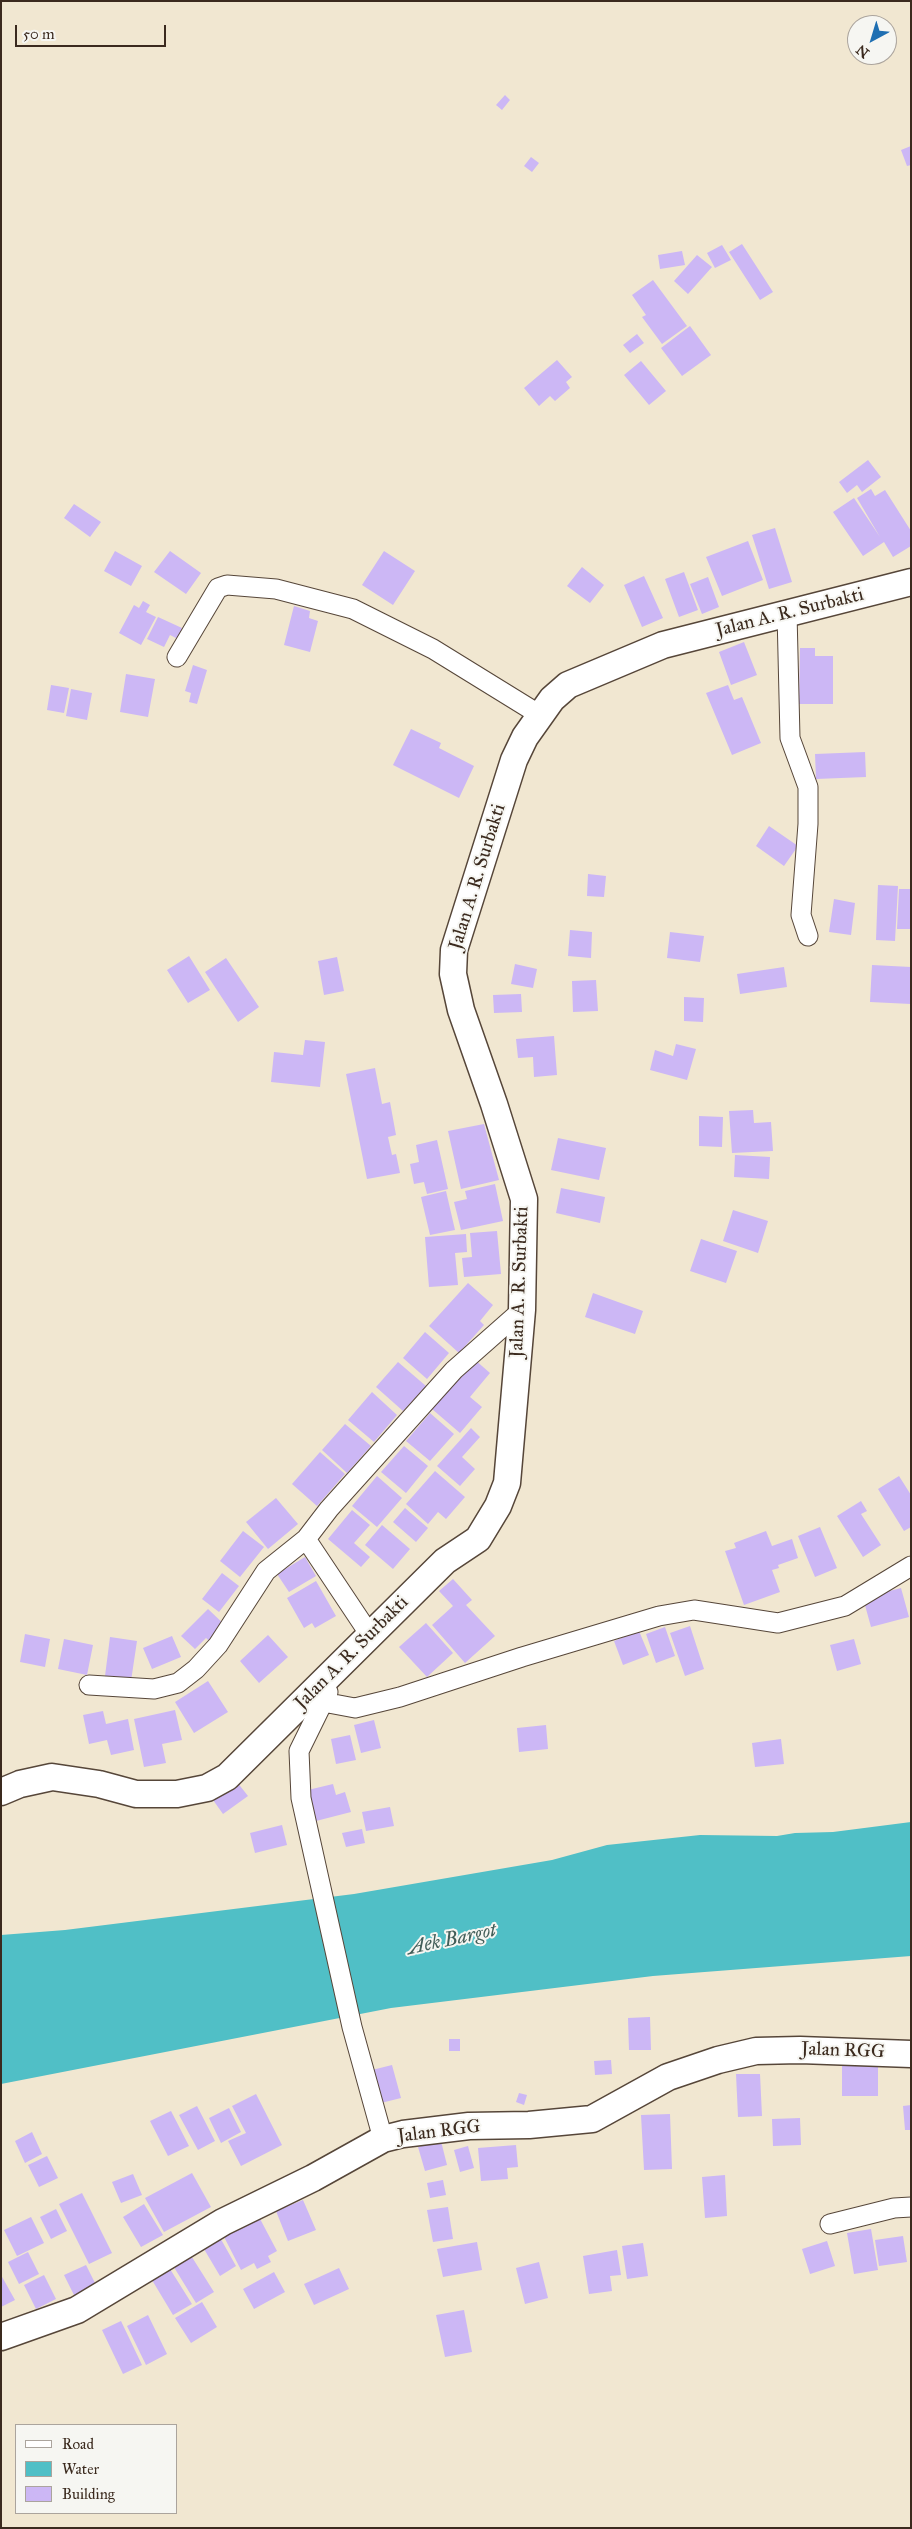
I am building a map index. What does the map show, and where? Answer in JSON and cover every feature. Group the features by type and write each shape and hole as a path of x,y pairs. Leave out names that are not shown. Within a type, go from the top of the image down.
{"main road":[{"name":"Jalan A. R. Surbakti","path":"1,1792 20,1784 52,1777 99,1784 136,1794 177,1794 207,1788 227,1777 445,1561 478,1538 498,1506 507,1482 522,1310 524,1199 461,1010 453,974 454,950 514,760 525,737 540,715 552,699 568,685 663,645 911,582"},
{"name":"Jalan RGG","path":"1,2337 77,2310 223,2222 313,2178 383,2139 403,2134 469,2126 529,2125 592,2120 668,2077 718,2060 756,2051 800,2050 911,2054"}],"street":[{"path":"177,657 218,588 227,585 276,589 354,608 433,649 540,715"},
{"path":"787,613 790,738 808,787 808,824 801,916 808,936"},
{"path":"89,1685 154,1689 178,1683 196,1669 218,1645 266,1571 306,1539 329,1509 454,1370 522,1310"},
{"path":"306,1539 370,1635"},
{"path":"324,1702 356,1708 400,1697 522,1657 642,1621 694,1610 778,1623 844,1606 911,1566"},
{"path":"340,1666 299,1751 301,1798 352,2027 383,2139"},
{"path":"830,2224 894,2208 911,2207"}],"water":[{"name":"Aek Bargot","path":"911,1822 911,1956 653,1976 391,2008 1,2084 1,1935 65,1930 354,1894 552,1860 607,1845 700,1835 777,1836 795,1833 833,1832"}],"building":[{"path":"505,95 510,100 502,110 496,105"},
{"path":"911,146 911,165 907,166 901,150"},
{"path":"531,157 539,163 532,172 524,166"},
{"path":"742,244 773,292 760,300 729,252"},
{"path":"722,245 731,260 715,268 707,253"},
{"path":"682,251 685,265 660,269 658,255"},
{"path":"697,255 712,267 688,294 674,281"},
{"path":"653,280 687,326 662,344 642,317 646,315 632,295"},
{"path":"690,326 711,355 682,376 661,348"},
{"path":"637,334 644,343 630,353 623,345"},
{"path":"557,360 572,377 566,382 570,388 555,401 550,396 539,406 524,388"},
{"path":"641,361 666,391 649,405 624,375"},
{"path":"868,460 881,477 862,492 857,485 847,493 839,482"},
{"path":"871,489 875,496 885,490 911,531 911,546 893,557 884,542 863,556 833,512 854,498 880,537 857,498"},
{"path":"74,504 101,522 90,537 64,518"},
{"path":"775,528 792,582 769,589 752,535"},
{"path":"748,541 763,580 722,596 706,557"},
{"path":"115,551 142,566 131,586 104,571"},
{"path":"170,551 201,573 186,594 154,572"},
{"path":"384,551 415,571 393,605 362,585"},
{"path":"582,567 604,585 590,603 567,586"},
{"path":"684,572 698,610 679,617 665,579"},
{"path":"644,576 663,618 642,627 624,585"},
{"path":"708,577 719,607 702,614 690,584"},
{"path":"143,601 150,605 146,612 156,617 141,645 119,633 134,605 139,608"},
{"path":"294,606 310,611 309,618 318,621 310,652 284,645"},
{"path":"158,617 182,628 178,639 170,635 164,647 147,639"},
{"path":"744,642 757,675 731,685 719,652"},
{"path":"800,648 815,648 815,656 833,656 833,704 799,704"},
{"path":"193,665 207,670 197,704 189,702 191,693 185,691"},
{"path":"126,674 155,679 148,717 120,712"},
{"path":"51,685 69,688 64,713 47,710"},
{"path":"728,685 734,700 742,697 761,743 732,755 706,693"},
{"path":"71,689 92,693 87,720 66,716"},
{"path":"411,729 441,743 439,748 474,766 459,798 393,765"},
{"path":"865,752 866,777 816,779 815,754"},
{"path":"769,826 798,846 784,866 756,846"},
{"path":"588,874 606,876 604,897 587,896"},
{"path":"878,885 898,886 895,941 876,940"},
{"path":"899,889 911,889 911,929 897,929"},
{"path":"834,899 855,903 851,935 829,932"},
{"path":"570,930 592,932 591,958 568,956"},
{"path":"670,932 704,936 700,962 667,958"},
{"path":"189,956 210,990 188,1003 167,970"},
{"path":"337,957 344,991 324,995 318,961"},
{"path":"226,958 259,1007 238,1022 205,972"},
{"path":"515,964 537,969 533,988 511,984"},
{"path":"872,965 911,967 911,1004 870,1002"},
{"path":"784,967 787,987 740,994 737,974"},
{"path":"596,980 598,1011 573,1012 572,981"},
{"path":"521,994 522,1012 494,1013 493,995"},
{"path":"684,997 704,998 703,1022 684,1021"},
{"path":"554,1036 557,1075 534,1077 533,1057 518,1058 516,1039"},
{"path":"305,1040 325,1042 320,1087 271,1082 274,1052 303,1055"},
{"path":"676,1044 696,1049 687,1080 650,1070 655,1050 673,1056"},
{"path":"375,1068 382,1104 390,1102 396,1135 388,1137 392,1155 396,1154 400,1173 367,1179 346,1074"},
{"path":"753,1110 754,1123 771,1122 773,1151 732,1153 729,1111"},
{"path":"699,1116 723,1117 722,1147 699,1146"},
{"path":"484,1124 499,1180 461,1189 448,1131"},
{"path":"558,1138 606,1148 599,1180 551,1170"},
{"path":"437,1140 448,1189 427,1194 424,1182 414,1184 410,1164 419,1162 416,1145"},
{"path":"735,1155 770,1157 769,1179 734,1177"},
{"path":"495,1184 503,1221 461,1230 454,1202 467,1199 465,1191"},
{"path":"561,1188 605,1197 600,1223 556,1213"},
{"path":"446,1191 455,1230 430,1235 421,1197"},
{"path":"733,1210 768,1221 758,1253 723,1241"},
{"path":"497,1231 501,1274 464,1277 462,1258 472,1257 470,1233"},
{"path":"466,1234 467,1252 455,1253 458,1285 429,1287 425,1237"},
{"path":"701,1239 737,1251 726,1283 690,1271"},
{"path":"468,1283 493,1305 480,1321 484,1325 459,1353 429,1326"},
{"path":"593,1293 643,1311 635,1334 585,1317"},
{"path":"425,1332 449,1353 427,1379 403,1358"},
{"path":"474,1359 490,1373 470,1397 482,1407 460,1433 432,1409"},
{"path":"398,1362 426,1386 403,1411 376,1387"},
{"path":"372,1392 397,1415 374,1442 348,1420"},
{"path":"430,1413 454,1434 430,1461 406,1441"},
{"path":"345,1424 371,1446 347,1473 322,1450"},
{"path":"471,1428 480,1437 462,1457 475,1469 460,1486 437,1466"},
{"path":"404,1446 428,1466 406,1493 381,1472"},
{"path":"320,1452 345,1474 317,1506 292,1484"},
{"path":"435,1471 465,1497 446,1519 438,1512 428,1524 406,1504"},
{"path":"377,1476 402,1498 377,1527 352,1506"},
{"path":"899,1476 911,1495 911,1527 904,1531 878,1489"},
{"path":"276,1498 298,1524 268,1549 246,1522"},
{"path":"861,1501 867,1511 861,1514 881,1545 863,1557 837,1516"},
{"path":"405,1508 428,1528 416,1542 393,1522"},
{"path":"352,1510 370,1525 354,1543 370,1557 361,1567 328,1539"},
{"path":"382,1525 410,1549 393,1569 365,1545"},
{"path":"820,1527 837,1568 815,1577 798,1536"},
{"path":"243,1531 264,1547 240,1577 220,1561"},
{"path":"766,1531 772,1546 792,1539 798,1558 778,1565 779,1568 772,1570 780,1592 744,1605 725,1551 736,1548 734,1543"},
{"path":"305,1557 316,1576 289,1592 277,1574"},
{"path":"222,1573 239,1586 219,1612 202,1599"},
{"path":"453,1579 472,1600 466,1605 495,1636 465,1663 432,1625 453,1606 439,1591"},
{"path":"316,1581 336,1616 315,1628 312,1623 304,1628 287,1598"},
{"path":"901,1588 909,1617 871,1627 863,1598"},
{"path":"208,1609 228,1628 213,1644 206,1638 195,1649 181,1636"},
{"path":"426,1623 453,1653 427,1677 399,1647"},
{"path":"690,1626 704,1669 685,1676 670,1633"},
{"path":"665,1627 675,1656 656,1663 646,1634"},
{"path":"639,1631 649,1655 623,1665 614,1641"},
{"path":"25,1634 50,1639 45,1667 20,1662"},
{"path":"268,1635 288,1657 259,1683 240,1661"},
{"path":"172,1636 181,1657 152,1669 143,1648"},
{"path":"110,1637 137,1641 131,1681 105,1676"},
{"path":"64,1639 93,1645 87,1675 58,1669"},
{"path":"854,1639 861,1664 837,1671 830,1645"},
{"path":"208,1681 228,1712 194,1733 175,1702"},
{"path":"175,1710 182,1740 162,1744 166,1763 144,1767 134,1719"},
{"path":"103,1711 106,1724 128,1719 134,1750 111,1755 107,1740 89,1744 83,1715"},
{"path":"374,1720 381,1748 361,1753 354,1725"},
{"path":"546,1725 548,1749 519,1752 517,1728"},
{"path":"350,1735 356,1760 336,1764 331,1739"},
{"path":"781,1739 784,1764 755,1767 752,1743"},
{"path":"237,1782 248,1796 223,1814 213,1800"},
{"path":"333,1784 336,1795 345,1792 351,1812 316,1821 308,1790"},
{"path":"390,1807 394,1826 366,1831 362,1812"},
{"path":"282,1825 287,1845 255,1853 250,1833"},
{"path":"362,1829 365,1843 346,1847 342,1833"},
{"path":"650,2017 651,2050 629,2050 628,2018"},
{"path":"449,2039 460,2039 460,2051 449,2051"},
{"path":"611,2060 612,2074 595,2075 594,2061"},
{"path":"392,2065 401,2098 381,2103 372,2070"},
{"path":"842,2066 878,2066 878,2096 842,2096"},
{"path":"736,2074 760,2074 762,2116 738,2117"},
{"path":"519,2093 527,2095 524,2105 516,2102"},
{"path":"256,2094 282,2145 241,2166 228,2141 246,2133 232,2106"},
{"path":"911,2105 911,2130 905,2130 903,2106"},
{"path":"197,2106 215,2141 198,2150 179,2115"},
{"path":"229,2108 241,2132 221,2143 209,2118"},
{"path":"171,2111 189,2146 168,2156 150,2121"},
{"path":"670,2114 672,2169 644,2170 641,2115"},
{"path":"800,2118 801,2145 773,2146 772,2119"},
{"path":"32,2132 42,2154 25,2163 15,2141"},
{"path":"441,2141 447,2165 425,2171 418,2147"},
{"path":"516,2145 518,2167 507,2168 508,2179 481,2181 478,2148"},
{"path":"468,2146 474,2168 460,2172 454,2150"},
{"path":"47,2156 58,2178 39,2187 28,2165"},
{"path":"192,2173 211,2207 164,2232 145,2198"},
{"path":"133,2174 142,2195 121,2203 112,2182"},
{"path":"725,2175 727,2216 705,2218 702,2177"},
{"path":"443,2180 446,2195 430,2198 427,2183"},
{"path":"82,2193 112,2253 89,2264 59,2204"},
{"path":"303,2200 316,2230 288,2241 276,2211"},
{"path":"144,2204 163,2235 141,2247 123,2217"},
{"path":"448,2207 453,2239 433,2242 427,2210"},
{"path":"56,2209 67,2231 51,2239 40,2217"},
{"path":"258,2215 277,2251 268,2256 271,2262 257,2269 254,2263 241,2270 222,2233"},
{"path":"31,2217 44,2243 17,2256 4,2230"},
{"path":"871,2229 878,2270 854,2274 847,2233"},
{"path":"218,2234 236,2266 220,2276 201,2244"},
{"path":"903,2236 907,2262 879,2266 875,2240"},
{"path":"827,2241 835,2266 810,2274 802,2249"},
{"path":"477,2242 482,2270 443,2277 437,2249"},
{"path":"643,2243 648,2276 627,2279 622,2246"},
{"path":"617,2250 621,2275 610,2276 612,2291 589,2294 583,2256"},
{"path":"28,2252 39,2274 19,2284 8,2262"},
{"path":"190,2254 214,2292 196,2303 172,2264"},
{"path":"539,2262 548,2298 525,2304 516,2268"},
{"path":"86,2265 100,2293 78,2303 64,2275"},
{"path":"339,2268 349,2289 314,2305 304,2284"},
{"path":"170,2269 192,2304 173,2315 152,2280"},
{"path":"274,2272 285,2292 254,2309 243,2289"},
{"path":"1,2275 15,2300 1,2307"},
{"path":"44,2275 56,2299 36,2309 24,2285"},
{"path":"202,2302 217,2327 191,2343 175,2318"},
{"path":"464,2310 472,2352 445,2357 436,2315"},
{"path":"148,2315 167,2354 146,2365 127,2326"},
{"path":"121,2321 142,2365 123,2374 102,2330"}]}
